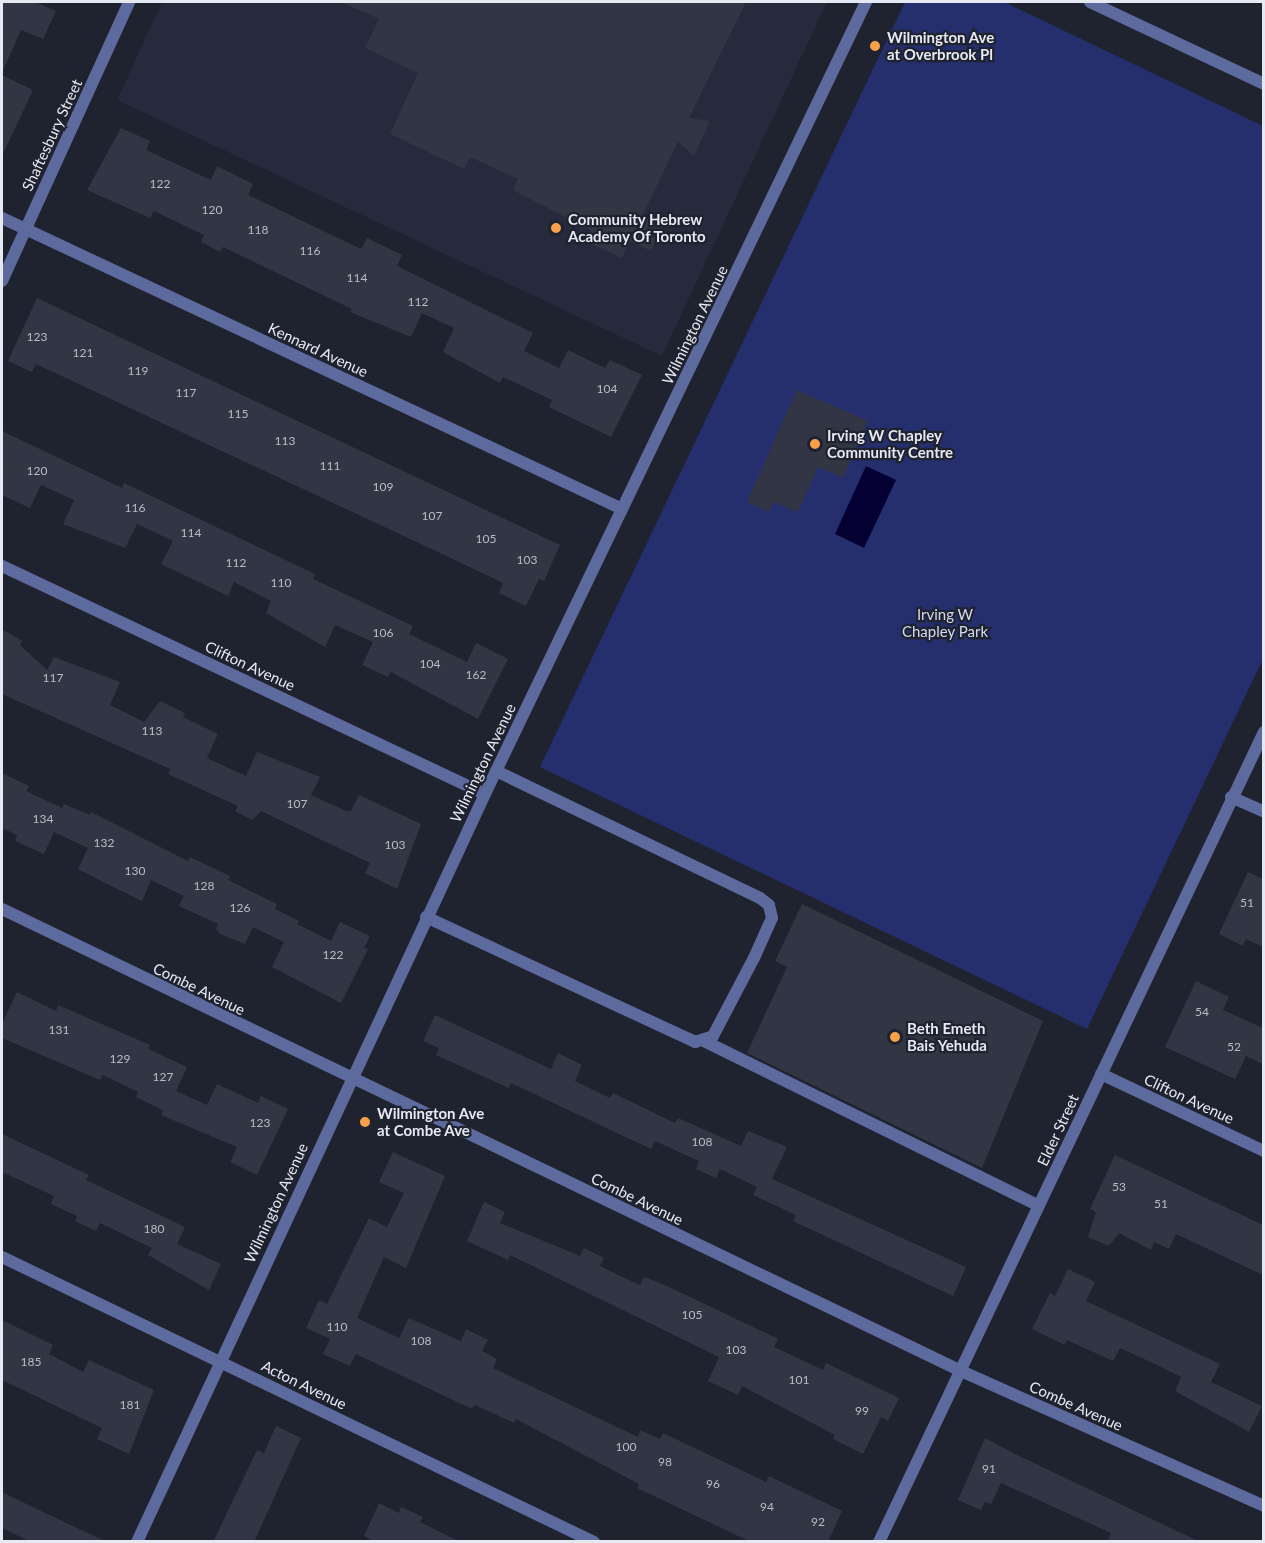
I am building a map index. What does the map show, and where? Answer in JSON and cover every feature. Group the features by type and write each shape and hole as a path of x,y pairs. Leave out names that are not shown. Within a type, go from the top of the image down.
{"street":[{"name":"Shaftesbury Street","path":"2,281 129,2"},
{"name":"Wilmington Avenue","path":"137,1542 426,917 866,2"},
{"path":"1090,2 1263,84"},
{"name":"Kennard Avenue","path":"2,218 622,509"},
{"name":"Clifton Avenue","path":"2,566 485,794"},
{"name":"Elder Street","path":"879,1542 1263,732"},
{"path":"496,771 726,878 768,905 772,918 754,958 726,1015 713,1036 704,1041"},
{"path":"1231,797 1263,812"},
{"name":"Combe Avenue","path":"2,909 350,1080 961,1371 1263,1506"},
{"path":"426,917 687,1041 704,1041 1039,1206"},
{"name":"Clifton Avenue","path":"1101,1074 1263,1151"},
{"name":"Acton Avenue","path":"2,1257 594,1542"}],"shaded area":[{"name":"Community Hebrew Academy Of Toronto","path":"162,2 827,2 662,356 117,100"},
{"path":"866,466 896,480 864,548 835,534"}],"green space":[{"name":"Irving W Chapley Park","path":"905,2 1004,2 1263,126 1263,659 1087,1029 540,767"}],"building":[{"path":"2,2 35,2 56,11 43,39 21,30 2,73"},
{"path":"341,2 746,2 689,118 710,121 694,156 678,142 642,216 663,225 651,251 630,241 622,258 584,241 590,230 513,190 518,179 470,157 464,169 390,134 418,73 365,48 379,19"},
{"path":"2,75 33,90 2,156"},
{"path":"121,128 150,141 146,150 211,180 217,166 253,184 248,195 361,249 367,238 402,255 397,266 533,333 524,351 559,368 568,350 605,368 610,360 642,375 611,437 549,407 552,400 503,377 500,383 443,352 454,328 422,313 411,337 350,312 352,309 223,247 220,252 201,242 204,235 154,211 150,218 87,190"},
{"path":"37,298 560,545 544,581 539,579 526,606 499,593 503,583 455,560 36,364 32,372 8,361"},
{"name":"Irving W Chapley Community Centre","path":"797,390 868,421 843,478 818,467 798,512 773,502 769,512 747,502"},
{"path":"2,431 122,488 124,483 315,574 313,579 413,626 409,634 467,662 476,643 508,659 478,719 391,672 388,677 362,665 373,642 335,625 325,647 266,613 271,601 234,582 228,596 161,564 173,541 137,524 125,548 63,524 74,500 41,485 30,508 2,495"},
{"path":"2,629 22,641 20,645 47,670 54,657 120,682 110,705 144,722 160,701 185,713 183,717 218,734 207,758 246,776 257,752 320,777 311,795 346,811 351,811 359,795 421,824 397,889 365,873 370,863 261,811 252,820 235,811 238,806 168,774 170,769 2,694"},
{"path":"2,773 29,786 26,791 62,808 64,804 90,815 91,812 188,861 190,857 230,876 228,880 277,904 275,909 299,921 297,924 331,941 340,922 370,936 364,948 368,949 341,1003 272,967 284,942 253,927 245,944 220,934 216,929 218,924 179,906 184,896 151,880 142,901 78,869 88,848 54,832 44,854 15,841 17,835 2,828"},
{"path":"1248,872 1263,879 1263,947 1246,939 1243,946 1219,934"},
{"name":"Beth Emeth Bais Yehuda","path":"802,904 1043,1021 982,1168 747,1053 787,967 775,961"},
{"path":"1196,981 1229,997 1223,1010 1263,1028 1263,1064 1246,1056 1235,1079 1165,1047"},
{"path":"17,992 56,1011 58,1005 150,1045 148,1049 187,1067 176,1091 207,1105 217,1084 258,1103 261,1096 288,1109 257,1175 230,1162 237,1147 161,1115 163,1110 136,1097 138,1092 103,1075 100,1080 2,1038 2,1024"},
{"path":"435,1015 551,1069 558,1053 582,1065 575,1081 610,1098 613,1093 675,1123 678,1118 741,1146 748,1131 787,1147 772,1179 966,1267 953,1296 793,1221 796,1215 753,1195 757,1187 720,1169 716,1178 696,1169 699,1161 655,1141 651,1149 511,1083 509,1088 436,1055 439,1048 423,1041"},
{"path":"2,1134 89,1175 86,1180 185,1227 177,1244 221,1264 209,1290 148,1255 152,1248 100,1223 96,1231 75,1221 77,1216 51,1204 54,1196 2,1172"},
{"path":"393,1152 445,1176 406,1268 384,1257 357,1318 399,1338 409,1318 461,1341 466,1329 488,1340 482,1351 497,1359 493,1368 638,1437 640,1430 660,1439 663,1433 766,1482 769,1476 842,1511 828,1542 751,1542 637,1488 639,1484 516,1419 514,1423 475,1405 472,1409 356,1354 350,1366 323,1354 330,1339 306,1328 319,1300 327,1304 369,1218 387,1227 404,1193 379,1182"},
{"path":"1115,1155 1263,1225 1263,1275 1176,1234 1169,1249 1154,1242 1151,1250 1119,1233 1109,1246 1088,1237 1096,1212 1090,1209"},
{"path":"484,1202 505,1212 500,1223 580,1256 584,1248 604,1258 600,1266 618,1275 640,1285 644,1277 667,1286 778,1339 774,1347 823,1370 826,1363 899,1398 888,1421 881,1417 863,1454 833,1439 835,1435 742,1386 738,1395 708,1381 719,1357 510,1255 508,1260 467,1241"},
{"path":"1068,1269 1095,1282 1086,1301 1220,1364 1211,1382 1262,1406 1249,1432 1175,1391 1181,1377 1155,1364 1120,1348 1113,1361 1067,1340 1065,1345 1032,1329 1050,1293 1055,1296"},
{"path":"2,1320 53,1345 49,1354 83,1372 89,1360 154,1390 129,1454 97,1439 102,1428 2,1380"},
{"path":"276,1426 301,1438 254,1542 213,1542 257,1450 264,1453"},
{"path":"985,1438 1200,1542 1107,1542 1111,1533 1001,1483 991,1504 985,1502 981,1510 958,1500"},
{"path":"2,1492 107,1542 31,1542 2,1528"},
{"path":"379,1503 399,1513 401,1507 423,1517 420,1522 460,1542 375,1542 364,1536"}],"place":[{"name":"Wilmington Ave at Overbrook Pl","path":"875,46"},
{"name":"Community Hebrew Academy Of Toronto","path":"556,228"},
{"name":"Irving W Chapley Community Centre","path":"815,444"},
{"name":"Beth Emeth Bais Yehuda","path":"895,1037"},
{"name":"Wilmington Ave at Combe Ave","path":"365,1122"}]}
